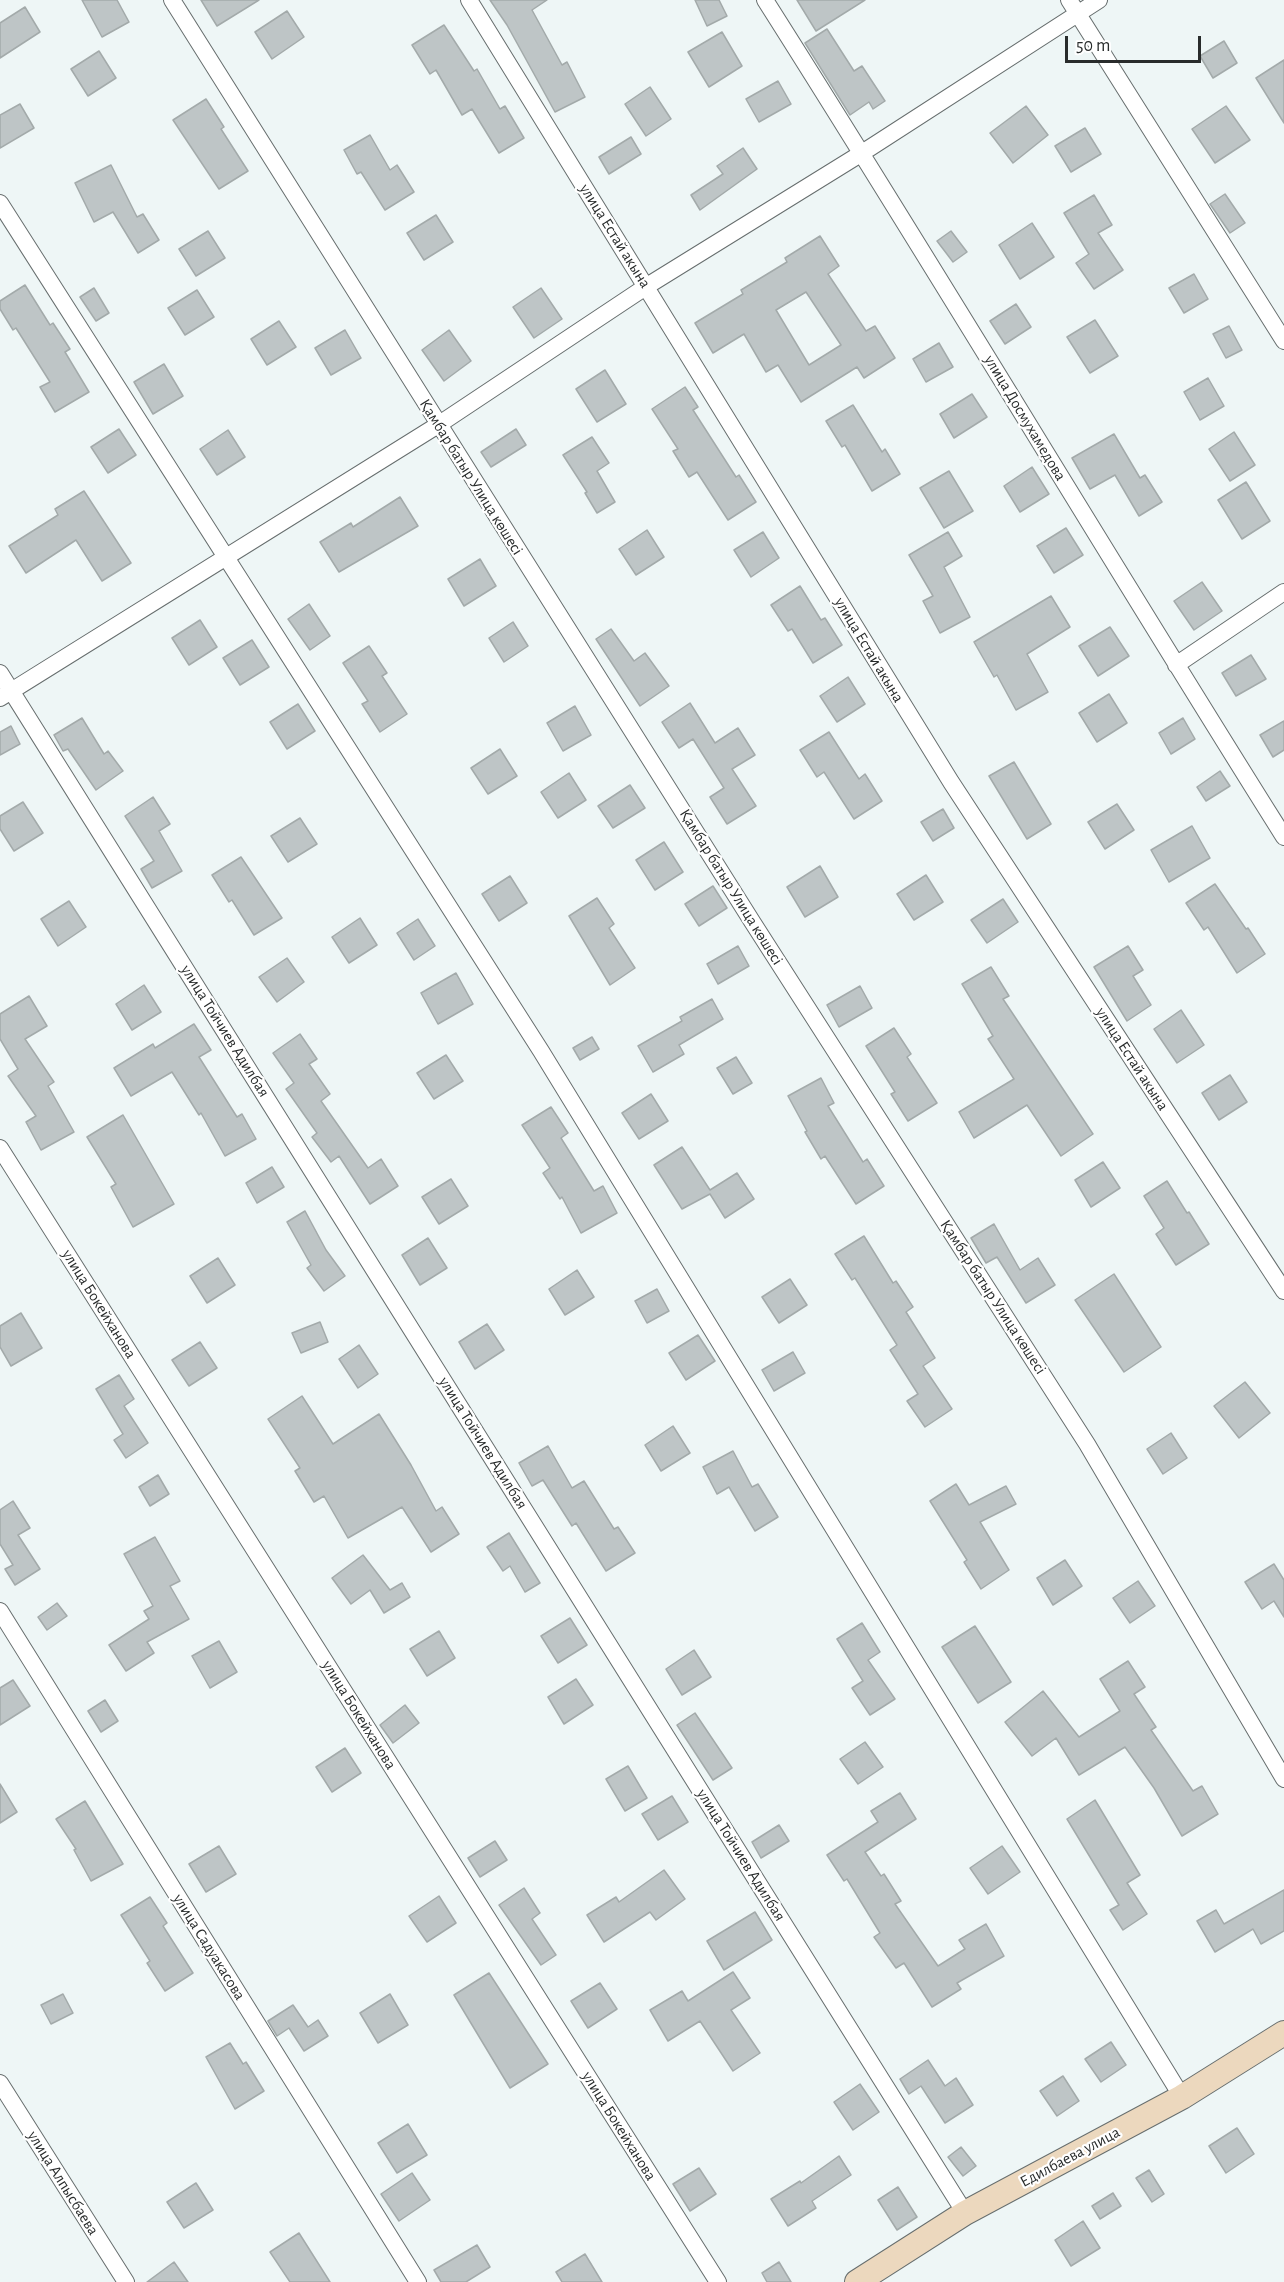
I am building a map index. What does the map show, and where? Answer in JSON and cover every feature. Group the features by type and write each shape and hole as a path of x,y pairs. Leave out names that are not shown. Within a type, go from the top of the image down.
{"street":[{"name":"Қамбар батыр Улица көшесі","path":"172,0 438,425 1086,1444 1284,1779"},
{"name":"улица Естай акына","path":"469,0 951,782 1284,1291"},
{"name":"улица Досмухамедова","path":"765,0 862,153 1284,837"},
{"path":"6,695 438,425 647,286 862,153 1073,6 1099,0"},
{"path":"1073,6 1284,341"},
{"path":"0,203 541,1051 1182,2097"},
{"path":"1176,665 1284,592"},
{"name":"улица Тойчиев Адилбая","path":"0,673 6,695 965,2213"},
{"name":"улица Бокейханова","path":"0,1148 718,2282"},
{"name":"улица Садуакасова","path":"0,1611 418,2282"},
{"name":"Едилбаева улица","path":"857,2282 965,2213 1182,2097 1284,2033"},
{"name":"улица Алпысбаева","path":"0,2084 126,2282"}],"building":[{"path":"82,0 117,0 129,22 102,37"},
{"path":"201,0 259,0 217,26"},
{"path":"490,0 547,0 532,10 562,65 567,62 585,97 555,112 507,25"},
{"path":"695,0 719,0 727,16 707,26"},
{"path":"797,0 865,0 816,31"},
{"path":"25,7 40,32 0,58 0,23"},
{"path":"287,11 304,37 272,59 255,32"},
{"path":"444,25 474,71 477,69 500,109 505,106 524,138 499,153 472,109 462,115 436,70 430,74 412,45"},
{"path":"827,29 854,71 862,66 885,101 873,109 869,102 850,115 805,43"},
{"path":"722,32 742,66 709,87 688,52"},
{"path":"1224,41 1237,63 1213,78 1200,56"},
{"path":"99,51 116,78 88,96 71,69"},
{"path":"1284,60 1284,123 1256,78"},
{"path":"778,81 791,104 759,122 746,99"},
{"path":"650,87 671,119 646,136 625,104"},
{"path":"206,99 224,127 221,129 248,171 219,189 173,120"},
{"path":"20,104 34,128 0,148 0,115"},
{"path":"1026,106 1048,135 1013,163 990,133"},
{"path":"1226,106 1250,140 1215,163 1192,129"},
{"path":"1085,128 1101,154 1071,172 1055,146"},
{"path":"370,135 390,170 397,165 414,192 385,210 361,172 357,174 344,150"},
{"path":"631,137 641,154 609,174 599,157"},
{"path":"743,148 757,169 700,210 691,195 723,174 717,166"},
{"path":"111,165 137,217 143,214 159,240 138,253 113,212 94,222 75,183"},
{"path":"1225,194 1245,223 1230,233 1210,204"},
{"path":"1094,195 1112,225 1098,233 1123,270 1094,289 1076,263 1089,254 1064,213"},
{"path":"436,215 453,242 424,260 407,233"},
{"path":"1032,223 1054,257 1020,279 999,245"},
{"path":"208,231 225,258 196,276 179,249"},
{"path":"951,231 967,252 953,262 937,241"},
{"path":"820,236 839,266 828,274 866,331 875,326 895,358 864,378 857,367 801,402 778,365 766,372 744,334 713,353 695,323 743,294 741,290 787,262 785,258","holes":["806,292 841,345 809,365 776,310"]},
{"path":"1194,274 1208,299 1184,313 1169,288"},
{"path":"25,285 50,325 53,323 70,349 65,352 89,392 55,412 40,387 50,382 16,328 13,330 0,309 0,301"},
{"path":"94,288 109,313 96,321 80,297"},
{"path":"541,288 562,319 534,338 513,307"},
{"path":"197,290 214,317 185,335 168,308"},
{"path":"1016,304 1031,327 1005,344 990,321"},
{"path":"1095,320 1118,356 1090,373 1067,337"},
{"path":"279,321 296,347 267,365 251,339"},
{"path":"1229,326 1242,350 1226,358 1213,334"},
{"path":"345,330 361,358 331,375 315,348"},
{"path":"449,330 471,361 444,381 422,350"},
{"path":"939,343 953,367 926,382 913,359"},
{"path":"164,364 183,396 153,414 134,382"},
{"path":"605,370 626,404 597,422 576,389"},
{"path":"1208,378 1224,406 1200,420 1184,392"},
{"path":"685,387 698,407 693,410 736,477 739,475 756,502 728,520 697,472 689,477 673,451 678,449 652,409"},
{"path":"972,394 987,417 954,438 940,414"},
{"path":"853,405 882,452 885,449 900,474 872,491 845,445 842,447 826,421"},
{"path":"119,429 136,455 108,473 91,447"},
{"path":"516,429 526,445 491,467 481,452"},
{"path":"228,430 245,457 217,475 200,449"},
{"path":"1234,432 1255,465 1230,481 1209,449"},
{"path":"1114,434 1140,478 1145,475 1162,502 1139,516 1115,475 1090,489 1072,458"},
{"path":"592,437 609,463 597,471 615,502 597,513 585,493 587,492 563,455"},
{"path":"1032,467 1049,494 1020,512 1004,486"},
{"path":"949,471 973,511 944,528 920,488"},
{"path":"1246,482 1270,521 1242,539 1218,500"},
{"path":"84,491 131,563 102,581 76,540 26,573 9,546 58,515 55,509"},
{"path":"400,497 418,526 339,572 320,542 351,523 353,527"},
{"path":"1066,528 1083,555 1054,573 1037,546"},
{"path":"647,530 664,557 636,575 619,549"},
{"path":"763,532 779,558 751,577 734,550"},
{"path":"948,532 962,556 944,567 970,617 940,633 923,601 933,596 909,555"},
{"path":"480,559 496,586 464,606 448,579"},
{"path":"1202,582 1222,611 1194,630 1174,601"},
{"path":"800,586 821,620 825,618 842,645 813,663 792,629 788,631 771,605"},
{"path":"1051,596 1070,627 1027,654 1048,692 1016,710 997,675 994,677 974,642"},
{"path":"309,604 330,636 310,650 288,619"},
{"path":"200,620 217,647 189,665 172,638"},
{"path":"513,622 528,646 504,662 489,638"},
{"path":"1110,627 1129,656 1098,676 1079,646"},
{"path":"611,629 634,661 645,653 669,686 640,706 596,639"},
{"path":"252,640 269,667 240,685 223,658"},
{"path":"369,646 387,673 382,676 407,714 380,732 362,704 368,701 343,663"},
{"path":"1251,655 1266,679 1236,696 1222,673"},
{"path":"848,677 865,704 837,722 820,696"},
{"path":"1109,694 1127,723 1097,742 1079,713"},
{"path":"690,703 715,743 738,728 755,755 732,769 756,806 727,824 710,797 724,788 693,739 679,748 662,722"},
{"path":"298,704 315,731 287,749 270,722"},
{"path":"575,706 591,735 563,751 547,723"},
{"path":"82,718 104,754 108,751 123,771 96,790 68,749 63,751 54,735"},
{"path":"1183,718 1195,739 1171,754 1159,733"},
{"path":"1284,721 1284,750 1273,757 1260,735"},
{"path":"11,726 20,744 0,755 0,732"},
{"path":"829,732 859,779 865,774 882,801 854,819 824,772 817,777 800,750"},
{"path":"500,749 517,776 488,794 471,768"},
{"path":"1014,762 1051,824 1027,839 989,776"},
{"path":"1220,771 1230,786 1206,801 1197,787"},
{"path":"569,773 586,800 558,818 541,792"},
{"path":"630,785 645,808 613,828 598,806"},
{"path":"153,797 170,824 159,831 182,871 152,888 141,869 154,861 125,816"},
{"path":"23,802 43,833 14,851 0,829 0,816"},
{"path":"1117,804 1134,830 1105,849 1088,822"},
{"path":"943,809 954,828 933,841 921,822"},
{"path":"300,818 317,844 288,862 271,836"},
{"path":"1192,826 1210,858 1169,882 1151,850"},
{"path":"664,842 683,872 655,890 636,860"},
{"path":"241,857 282,918 254,935 232,900 229,902 212,875"},
{"path":"820,866 838,897 805,917 787,887"},
{"path":"926,875 943,902 914,920 897,894"},
{"path":"510,876 527,903 499,921 482,894"},
{"path":"1215,884 1265,954 1237,973 1208,927 1204,930 1186,903"},
{"path":"713,886 727,908 699,926 685,904"},
{"path":"597,898 614,924 609,928 635,968 610,985 569,916"},
{"path":"1003,899 1018,922 987,943 971,920"},
{"path":"69,901 86,927 58,946 41,919"},
{"path":"360,918 377,945 349,963 332,937"},
{"path":"418,919 435,946 414,960 397,933"},
{"path":"738,946 749,966 718,984 707,964"},
{"path":"1128,946 1143,970 1133,976 1151,1005 1127,1021 1094,967"},
{"path":"287,958 304,982 277,1002 259,977"},
{"path":"991,967 1009,996 1003,999 1093,1134 1061,1156 1027,1105 974,1138 959,1112 1014,1079 988,1039 993,1036 962,984"},
{"path":"456,973 473,1004 438,1024 421,993"},
{"path":"144,985 161,1012 132,1030 116,1004"},
{"path":"860,986 872,1008 839,1027 827,1005"},
{"path":"29,996 47,1026 25,1039 54,1082 48,1086 74,1132 41,1150 26,1122 36,1116 8,1076 18,1069 0,1039 0,1014"},
{"path":"712,999 723,1019 679,1045 684,1054 653,1072 638,1046 682,1021 680,1017"},
{"path":"1181,1010 1204,1045 1177,1063 1154,1029"},
{"path":"194,1024 211,1050 199,1057 237,1117 242,1114 256,1139 225,1156 201,1113 199,1115 172,1072 131,1096 114,1068 153,1044 155,1048"},
{"path":"894,1028 911,1054 907,1057 937,1103 908,1121 891,1094 895,1092 866,1046"},
{"path":"300,1034 317,1059 309,1064 330,1094 321,1101 368,1168 381,1159 398,1186 370,1204 339,1156 331,1162 312,1137 317,1133 286,1089 294,1083 273,1053"},
{"path":"592,1037 599,1049 580,1060 573,1048"},
{"path":"446,1055 463,1081 434,1099 417,1073"},
{"path":"736,1057 752,1083 733,1094 717,1068"},
{"path":"1230,1075 1247,1102 1219,1120 1202,1093"},
{"path":"821,1078 834,1103 828,1106 863,1162 867,1159 884,1186 856,1204 825,1156 821,1159 788,1096"},
{"path":"651,1094 668,1121 639,1139 622,1113"},
{"path":"551,1107 568,1133 561,1138 594,1191 603,1186 617,1213 581,1233 562,1197 560,1199 543,1173 550,1168 522,1125"},
{"path":"123,1115 174,1204 133,1227 111,1187 116,1184 87,1137"},
{"path":"682,1147 710,1190 737,1173 754,1199 725,1218 710,1194 682,1209 654,1165"},
{"path":"1103,1162 1120,1188 1091,1207 1075,1180"},
{"path":"272,1167 284,1187 257,1203 246,1183"},
{"path":"451,1179 468,1206 439,1224 422,1197"},
{"path":"1167,1181 1209,1244 1176,1265 1156,1234 1164,1228 1144,1196"},
{"path":"305,1211 326,1250 345,1276 324,1291 307,1268 311,1265 287,1222"},
{"path":"994,1224 1020,1270 1038,1258 1055,1285 1026,1303 997,1257 986,1263 971,1238"},
{"path":"864,1236 893,1283 896,1281 913,1307 906,1312 935,1358 923,1366 952,1409 925,1427 907,1401 918,1394 890,1350 897,1345 855,1278 852,1280 835,1254"},
{"path":"428,1238 447,1268 420,1285 402,1255"},
{"path":"218,1258 235,1285 207,1303 190,1276"},
{"path":"577,1270 594,1297 565,1315 549,1289"},
{"path":"1114,1274 1161,1347 1124,1372 1075,1300"},
{"path":"790,1279 807,1305 779,1323 762,1297"},
{"path":"657,1289 669,1311 647,1323 635,1301"},
{"path":"21,1313 42,1348 11,1366 0,1347 0,1326"},
{"path":"320,1322 328,1342 301,1353 292,1333"},
{"path":"487,1324 504,1350 475,1369 459,1342"},
{"path":"698,1335 715,1361 686,1380 669,1353"},
{"path":"200,1342 217,1368 189,1386 172,1360"},
{"path":"359,1345 378,1374 358,1388 339,1359"},
{"path":"793,1352 805,1373 774,1391 762,1370"},
{"path":"119,1375 134,1399 124,1406 148,1443 126,1458 114,1440 123,1434 96,1389"},
{"path":"1245,1382 1270,1413 1239,1438 1214,1406"},
{"path":"302,1396 333,1444 379,1414 436,1511 442,1507 459,1534 431,1552 402,1507 348,1538 324,1496 314,1502 295,1471 300,1468 268,1419"},
{"path":"673,1426 690,1453 661,1471 645,1445"},
{"path":"1171,1433 1187,1458 1163,1474 1147,1449"},
{"path":"548,1446 572,1488 584,1481 614,1529 618,1527 635,1553 606,1571 576,1523 572,1526 543,1480 532,1486 519,1463"},
{"path":"733,1451 752,1487 758,1484 778,1517 755,1531 729,1487 717,1494 703,1467"},
{"path":"158,1475 169,1494 150,1506 139,1487"},
{"path":"956,1484 969,1505 1006,1486 1016,1504 980,1522 1009,1570 981,1589 964,1562 967,1560 930,1501"},
{"path":"13,1501 30,1528 18,1535 40,1569 15,1585 5,1569 13,1565 0,1544 0,1510"},
{"path":"509,1533 540,1583 525,1592 510,1566 503,1571 487,1547"},
{"path":"155,1537 180,1581 170,1586 189,1619 147,1642 154,1653 126,1671 109,1645 149,1619 144,1611 153,1606 124,1554"},
{"path":"363,1555 390,1590 402,1583 410,1597 384,1613 370,1590 351,1604 332,1578"},
{"path":"1065,1560 1082,1586 1053,1605 1037,1578"},
{"path":"1274,1564 1284,1580 1284,1617 1274,1601 1262,1609 1245,1582"},
{"path":"1138,1581 1155,1606 1130,1623 1113,1598"},
{"path":"57,1603 67,1616 47,1630 38,1617"},
{"path":"570,1618 587,1645 558,1663 541,1636"},
{"path":"862,1623 880,1652 868,1660 895,1699 870,1715 852,1688 863,1681 837,1639"},
{"path":"975,1626 1011,1682 978,1703 942,1647"},
{"path":"439,1631 455,1658 427,1676 410,1649"},
{"path":"219,1641 237,1672 210,1688 192,1656"},
{"path":"694,1650 711,1677 682,1695 666,1669"},
{"path":"1128,1661 1145,1687 1134,1694 1156,1727 1151,1730 1193,1791 1202,1786 1218,1814 1182,1836 1154,1788 1125,1747 1079,1775 1056,1738 1032,1756 1005,1722 1043,1691 1079,1737 1120,1711 1100,1679"},
{"path":"576,1679 593,1705 564,1724 548,1697"},
{"path":"13,1680 30,1706 0,1725 0,1688"},
{"path":"105,1700 118,1721 101,1732 88,1711"},
{"path":"405,1705 419,1723 393,1743 380,1725"},
{"path":"695,1713 732,1768 713,1780 677,1725"},
{"path":"865,1742 883,1767 858,1784 840,1759"},
{"path":"345,1748 361,1773 332,1792 316,1767"},
{"path":"628,1766 647,1798 625,1811 606,1779"},
{"path":"0,1784 17,1812 0,1823"},
{"path":"900,1793 916,1819 865,1852 881,1876 884,1874 901,1901 895,1904 938,1966 965,1949 959,1940 986,1924 1004,1956 957,1983 961,1989 932,2007 904,1963 896,1968 874,1937 880,1933 847,1879 844,1881 827,1855 878,1822 871,1811"},
{"path":"672,1796 688,1822 658,1840 642,1814"},
{"path":"1095,1800 1140,1875 1127,1883 1147,1914 1123,1930 1110,1910 1119,1905 1067,1819"},
{"path":"85,1801 123,1864 91,1881 74,1850 76,1849 56,1819"},
{"path":"779,1825 789,1841 761,1858 752,1842"},
{"path":"495,1841 507,1860 480,1877 468,1858"},
{"path":"219,1846 236,1874 206,1892 189,1864"},
{"path":"1002,1846 1020,1872 988,1894 970,1868"},
{"path":"664,1870 685,1899 656,1920 650,1912 604,1942 587,1915 616,1897 619,1902"},
{"path":"524,1888 540,1913 532,1919 556,1955 541,1965 499,1905"},
{"path":"1284,1890 1284,1931 1261,1944 1253,1929 1215,1952 1197,1921 1216,1910 1224,1924"},
{"path":"439,1896 456,1923 427,1942 409,1916"},
{"path":"150,1897 167,1923 163,1926 193,1973 165,1991 147,1963 150,1961 121,1915"},
{"path":"755,1912 772,1940 724,1970 707,1941"},
{"path":"733,1972 750,1998 731,2010 760,2053 733,2071 700,2021 668,2041 650,2010 682,1991 688,2001"},
{"path":"489,1973 548,2064 510,2088 454,1995"},
{"path":"600,1983 617,2009 588,2028 571,2001"},
{"path":"63,1994 73,2013 51,2024 41,2005"},
{"path":"390,1994 408,2025 378,2043 360,2013"},
{"path":"293,2005 308,2027 318,2020 328,2036 304,2051 289,2028 277,2036 268,2021"},
{"path":"1111,2042 1126,2065 1101,2082 1085,2059"},
{"path":"230,2043 243,2064 246,2062 264,2091 235,2109 206,2057"},
{"path":"928,2060 945,2086 956,2078 973,2105 945,2123 921,2086 909,2094 900,2079"},
{"path":"1063,2076 1079,2101 1057,2116 1040,2091"},
{"path":"860,2084 879,2112 853,2130 834,2102"},
{"path":"408,2124 427,2155 397,2173 378,2143"},
{"path":"1237,2128 1254,2154 1226,2173 1209,2146"},
{"path":"961,2147 976,2166 963,2176 948,2157"},
{"path":"839,2156 851,2175 812,2201 816,2208 788,2226 771,2199 800,2181 801,2183"},
{"path":"699,2168 716,2194 690,2211 673,2184"},
{"path":"1149,2170 1164,2194 1152,2202 1136,2178"},
{"path":"412,2173 430,2200 399,2221 381,2194"},
{"path":"196,2183 213,2210 184,2228 167,2202"},
{"path":"898,2187 917,2217 897,2230 878,2200"},
{"path":"1113,2193 1121,2206 1100,2219 1092,2206"},
{"path":"1083,2221 1100,2248 1071,2266 1055,2240"},
{"path":"299,2233 330,2282 290,2282 270,2252"},
{"path":"477,2245 490,2267 466,2282 441,2282 434,2270"},
{"path":"585,2254 602,2282 562,2282 556,2272"},
{"path":"174,2262 188,2282 147,2282"},
{"path":"779,2262 791,2282 767,2282 762,2273"}]}
